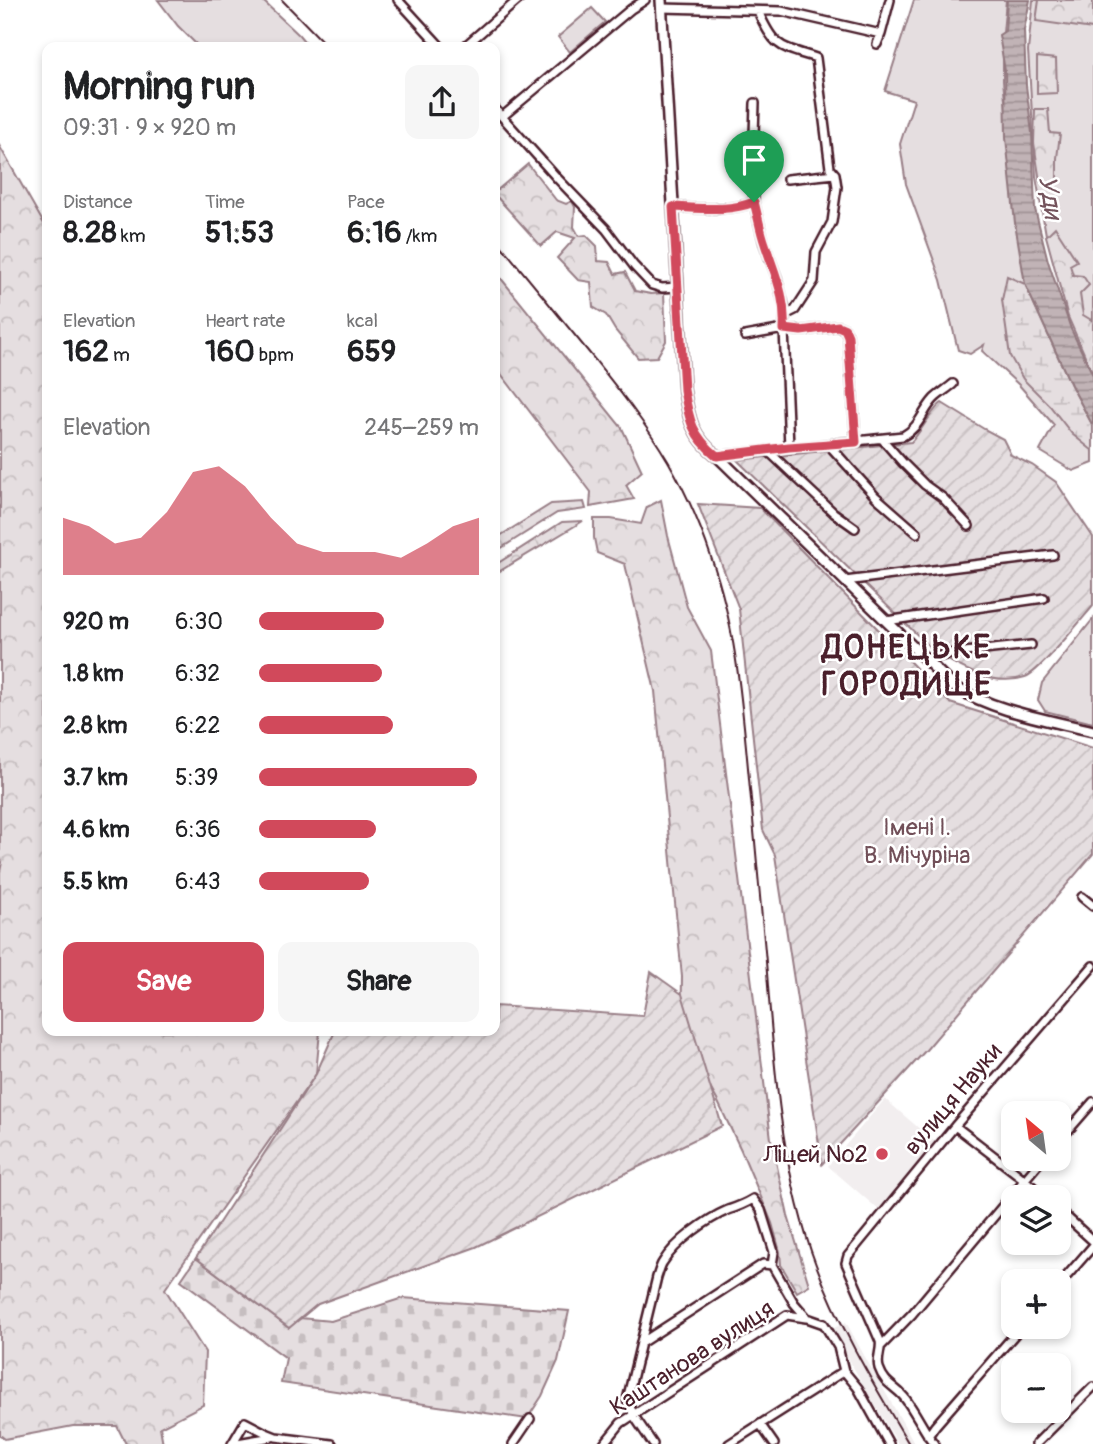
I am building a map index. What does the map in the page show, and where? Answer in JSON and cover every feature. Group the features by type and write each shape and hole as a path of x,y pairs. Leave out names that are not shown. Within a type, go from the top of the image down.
{"main road":[{"path":"661,4 684,390 694,432 706,447 953,686 972,698 998,707 1093,731"}],"street":[{"path":"398,0 436,42"},
{"path":"470,42 518,0"},
{"path":"503,116 645,0"},
{"path":"781,11 783,0"},
{"path":"877,44 890,0"},
{"path":"661,4 781,11 881,34"},
{"path":"758,11 768,34 781,46 816,58 830,168 835,174 837,187 832,222 816,252 814,281 795,310 785,315"},
{"path":"755,103 752,167 754,202 786,310 784,329 789,447"},
{"path":"500,113 606,229 652,285 662,288 677,287"},
{"path":"787,178 835,174"},
{"path":"673,207 727,208 754,202"},
{"path":"745,337 784,329 801,331 838,326 845,329 848,336 856,442"},
{"path":"717,456 903,436 919,423 933,400 953,384"},
{"path":"882,439 903,463 943,498 969,526"},
{"path":"828,444 876,497 917,533"},
{"path":"767,450 834,513 855,528"},
{"path":"845,582 1053,555"},
{"path":"886,621 1044,598"},
{"path":"925,659 1031,645"},
{"path":"1082,897 1093,906"},
{"name":"вулиця Науки","path":"881,1346 846,1261 848,1256 955,1126 1093,966"},
{"path":"1071,1127 1093,1101"},
{"path":"955,1126 1031,1185"},
{"path":"934,1444 903,1395 886,1382 877,1359 881,1346 912,1314 1033,1171"},
{"path":"653,1444 634,1416 627,1400 662,1262 700,1226 753,1199 761,1210 774,1252 772,1265 794,1303 807,1318 824,1324 838,1347 844,1371 858,1388 890,1444"},
{"path":"1071,1222 1093,1244 1071,1271"},
{"path":"641,1344 763,1264 772,1265"},
{"name":"Каштанова вулиця","path":"604,1444 621,1423 787,1315 807,1318"},
{"path":"928,1436 1010,1339"},
{"path":"729,1444 844,1371"},
{"path":"1036,1444 1093,1387"},
{"path":"513,1444 530,1419"},
{"path":"232,1444 245,1422 276,1440"},
{"path":"760,1424 775,1444"},
{"path":"232,1444 276,1440 332,1444"}],"shaded area":[{"path":"1007,0 1030,0 1024,30 1035,209 1048,261 1071,329 1093,375 1093,426 1071,385 1025,284 1006,138 1005,71 999,35 1005,31"},
{"name":"Ліцей №2","path":"885,1099 936,1143 879,1210 828,1166"},
{"path":"846,1322 915,1444 898,1444 850,1362 834,1328"}],"green space":[{"path":"158,0 262,0 305,42 194,42"},
{"path":"914,0 1006,0 1003,81 1025,284 1093,426 1093,463 1073,471 1040,451 1054,425 1019,385 982,351 984,345 970,354 958,350 941,280 906,184 900,144 914,100 885,91"},
{"path":"1033,0 1052,0 1093,16 1093,345 1046,235 1036,177 1028,51"},
{"path":"1039,0 1093,0 1093,29 1036,21"},
{"path":"592,8 605,22 570,52 558,37"},
{"path":"1037,57 1056,59 1057,93 1037,94"},
{"path":"1035,109 1048,109 1050,133 1060,134 1057,181 1051,189 1040,182 1034,143"},
{"path":"0,147 42,220 42,1036 320,1036 316,1074 165,1289 205,1352 203,1405 160,1427 163,1444 126,1444 117,1426 73,1426 5,1439 0,1435"},
{"path":"528,164 556,200 566,204 572,201 575,207 574,227 579,236 586,235 597,246 598,261 609,262 615,274 625,272 635,291 664,293 666,341 657,357 638,358 606,315 593,307 591,282 578,280 557,258 575,238 557,232 541,246 500,201 500,188"},
{"path":"1055,227 1077,261 1070,265 1073,275 1083,276 1089,285 1080,294 1083,315 1093,321 1093,374 1068,317 1046,236"},
{"path":"1007,276 1025,284 1071,385 1093,426 1093,451 1072,434 1050,406 1023,379 1010,356 1002,300"},
{"path":"500,277 622,428 642,471 626,485 634,499 590,507 591,492 500,373"},
{"path":"942,403 1003,439 1011,455 1032,465 1056,482 1093,537 1093,606 1050,656 1025,677 1002,680 990,678 968,671 937,654 737,460 911,442"},
{"path":"661,500 687,607 711,651 771,1139 788,1216 809,1285 797,1292 781,1265 772,1223 741,1150 681,1036 682,977 655,691 625,564 597,553 594,538 594,519 641,524 647,507"},
{"path":"584,502 586,509 557,513 500,549 500,536 551,504"},
{"name":"Імені І. В. Мічуріна","path":"698,504 760,508 950,703 1093,748 1093,854 926,1050 822,1164 775,855 763,830 739,609"},
{"path":"583,521 500,571 500,562 562,522"},
{"name":"ДОНЕЦЬКЕ ГОРОДИЩЕ","path":"1093,619 1093,723 1045,711 1038,700 1042,683"},
{"path":"651,972 682,994 722,1126 476,1247 318,1304 289,1328 196,1258 316,1074 333,1036 500,1036 500,1006 643,1016"},
{"path":"196,1258 289,1328 300,1318 331,1321 403,1298 569,1311 558,1361 542,1396 527,1419 281,1383 286,1358 181,1280"}],"railway":[{"path":"282,0 323,42"},
{"path":"500,244 591,355 650,434 687,496 711,557 721,588 739,681 776,1078 792,1183 811,1251 831,1302 868,1374 909,1444"}],"place":[{"name":"Ліцей №2","path":"882,1154"}],"district":[{"name":"ДОНЕЦЬКЕ ГОРОДИЩЕ","path":"907,666"}],"route":[{"path":"754,202 786,310 784,329 801,331 838,326 845,329 848,336 856,442 717,456 694,432 684,390 673,207 727,208 754,202"}],"water label":[{"name":"Уди","path":"1050,197"}]}
